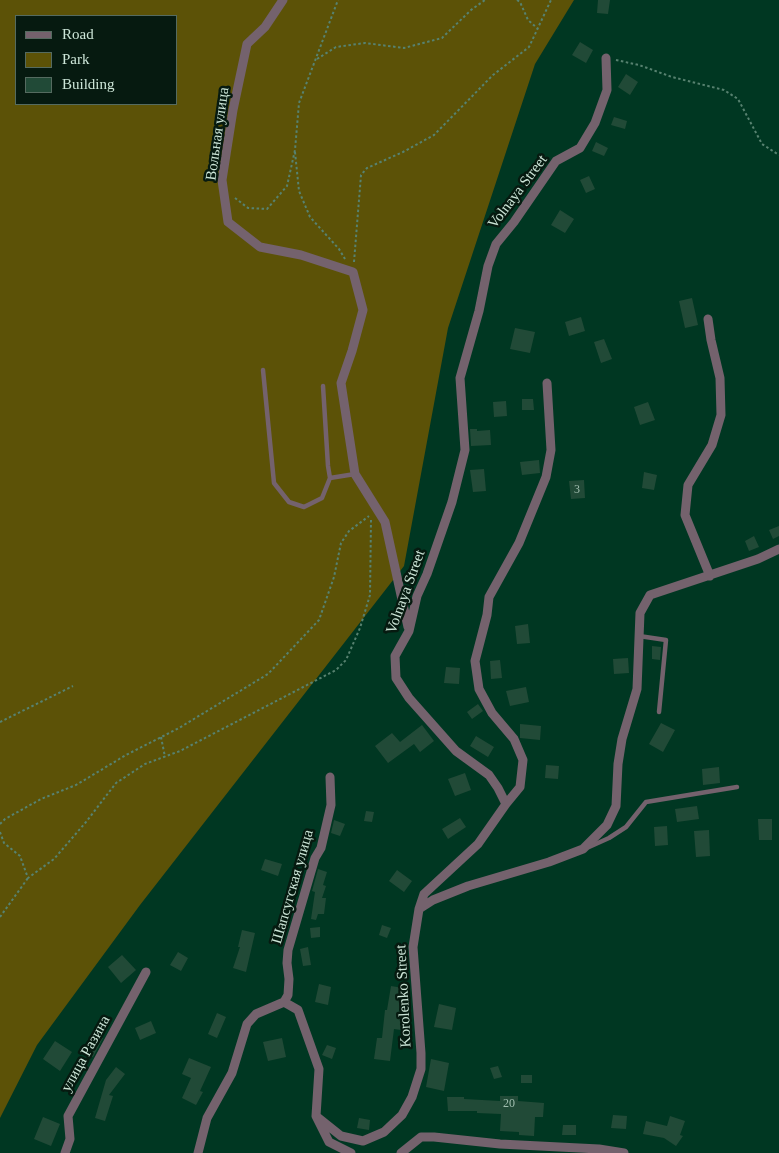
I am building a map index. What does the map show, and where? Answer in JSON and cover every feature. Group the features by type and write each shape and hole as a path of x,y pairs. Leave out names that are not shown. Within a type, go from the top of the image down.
{"street":[{"name":"Вольная улица","path":"283,0 265,26 247,44 233,110 222,180 228,222 260,247 301,255 353,272"},
{"name":"Volnaya Street","path":"506,804 489,775 456,751 409,698 396,678 395,656 409,631 417,596 427,574 452,502 465,450 460,378 479,311 490,258 496,244 556,161 580,148 608,90 606,58"},
{"path":"353,272 363,310 341,383 355,474 385,522 409,631"},
{"path":"708,319 720,378 721,415 712,445 688,485 685,515 710,576"},
{"path":"506,804 520,788 523,760 514,740 492,713 479,688 474,662 487,615 489,597 518,543 546,478 551,450 548,383"},
{"path":"419,909 433,900 468,886 549,862 583,849 607,825 616,806 618,764 622,739 637,689 640,613 650,595 710,576 779,549"},
{"name":"Шапсугская улица","path":"284,1002 288,996 289,980 286,963 288,950 315,858 321,848 331,805 330,777"},
{"name":"Korolenko Street","path":"316,1116 341,1136 363,1141 384,1132 402,1114 412,1097 421,1069 412,947 419,909 424,894 478,844 506,804"},
{"name":"улица Разина","path":"65,1153 70,1139 68,1116 146,972"},
{"path":"198,1153 207,1118 232,1073 247,1024 256,1014 284,1002 298,1010 319,1069 316,1116 329,1142 351,1153"},
{"path":"401,1153 421,1137 434,1137 500,1144 599,1149 624,1153"}],"lane":[{"path":"263,370 274,483 289,502 304,507 322,498 330,478 323,386"},
{"path":"330,478 355,474"},
{"path":"639,636 666,640 659,712"},
{"path":"583,849 609,838 626,827 646,802 737,787"}],"path":[{"path":"224,189 248,208 267,209 287,186 295,150 299,103 338,0"},
{"path":"317,59 336,47 365,43 404,48 442,38 471,10 485,0"},
{"path":"517,0 520,2 528,20 538,29"},
{"path":"353,272 361,175 367,168 403,152 434,135 487,80 529,47 551,0"},
{"path":"606,58 639,65 672,77 724,90 738,99 762,144 779,155"},
{"path":"295,150 299,191 310,217 339,249 353,272"},
{"path":"0,824 5,819 41,799 76,785 126,755 180,728 268,674 319,620 334,577 341,542 348,531 371,515 370,595 360,628 346,660 336,670 180,752 146,764 116,783 86,822 60,851 28,878 0,917"},
{"path":"0,722 73,686"},
{"path":"161,737 165,757"},
{"path":"0,832 4,843 20,856 28,878"}],"green space":[{"path":"0,0 574,0 535,64 448,328 404,566 140,905 37,1045 0,1118"}],"building":[{"path":"598,0 610,0 608,14 597,13"},
{"path":"580,42 593,50 586,63 572,55"},
{"path":"626,74 638,82 630,95 618,87"},
{"path":"614,117 627,121 625,129 611,125"},
{"path":"596,142 608,148 604,156 592,151"},
{"path":"589,176 595,189 586,193 580,180"},
{"path":"560,210 574,219 565,233 551,225"},
{"path":"692,298 698,325 685,328 679,301"},
{"path":"581,317 585,331 569,336 565,322"},
{"path":"515,328 535,332 530,353 510,349"},
{"path":"604,339 612,359 601,363 594,342"},
{"path":"522,399 533,399 534,410 522,410"},
{"path":"506,401 507,416 494,417 493,402"},
{"path":"648,402 655,420 640,425 634,407"},
{"path":"470,429 477,429 477,431 490,430 491,445 471,446"},
{"path":"539,460 540,473 522,475 520,462"},
{"path":"484,469 486,491 473,492 470,470"},
{"path":"644,472 657,475 654,490 642,488"},
{"path":"584,480 585,498 571,499 569,481"},
{"path":"779,526 779,536 773,539 769,530"},
{"path":"754,536 759,547 749,551 745,541"},
{"path":"528,624 530,643 517,644 515,626"},
{"path":"652,646 661,647 660,660 652,659"},
{"path":"628,658 629,673 614,674 613,659"},
{"path":"500,660 502,678 491,679 490,661"},
{"path":"446,667 460,668 459,684 444,683"},
{"path":"526,687 529,702 510,706 506,691"},
{"path":"478,704 483,711 472,719 467,712"},
{"path":"661,723 675,730 663,752 649,744"},
{"path":"520,724 541,726 540,740 520,738"},
{"path":"422,725 434,741 420,752 414,744 388,763 375,746 392,733 400,742"},
{"path":"476,736 494,747 488,757 470,746"},
{"path":"546,765 559,766 558,779 545,778"},
{"path":"719,767 720,783 703,785 702,769"},
{"path":"465,773 471,790 455,796 448,779"},
{"path":"697,806 699,819 677,822 675,809"},
{"path":"366,811 374,812 372,822 364,821"},
{"path":"460,818 466,827 448,839 442,829"},
{"path":"758,819 772,819 772,840 759,840"},
{"path":"334,820 345,824 340,836 331,833"},
{"path":"667,826 668,845 655,846 654,827"},
{"path":"709,830 710,856 696,857 694,831"},
{"path":"265,859 282,864 278,876 261,870"},
{"path":"318,869 327,872 323,885 326,886 322,898 326,898 324,914 318,914 316,920 311,919 315,892 312,891"},
{"path":"397,870 412,881 404,892 389,881"},
{"path":"382,925 391,928 387,938 379,935"},
{"path":"320,927 320,937 311,938 310,928"},
{"path":"242,930 255,933 246,972 233,968 240,947 238,947"},
{"path":"308,947 311,965 303,966 300,949"},
{"path":"178,952 188,958 181,971 170,965"},
{"path":"122,955 136,970 121,983 108,967"},
{"path":"319,984 331,987 328,1005 315,1002"},
{"path":"391,986 403,988 399,1011 403,1012 401,1030 394,1029 390,1061 374,1059 377,1038 382,1038 385,1010 387,1010"},
{"path":"439,1004 456,1008 452,1030 434,1027"},
{"path":"217,1013 226,1017 217,1038 208,1034"},
{"path":"151,1021 156,1033 140,1040 135,1028"},
{"path":"91,1034 103,1038 93,1057 84,1054"},
{"path":"282,1038 286,1057 268,1061 263,1042"},
{"path":"55,1041 72,1052 60,1071 43,1059"},
{"path":"327,1045 336,1048 332,1059 322,1055"},
{"path":"189,1058 211,1067 200,1091 203,1092 196,1105 182,1098 191,1078 182,1074"},
{"path":"431,1059 449,1063 444,1091 426,1087"},
{"path":"498,1066 502,1077 494,1079 490,1068"},
{"path":"116,1067 125,1074 109,1095 113,1096 105,1121 95,1118 106,1080"},
{"path":"521,1075 532,1075 532,1083 521,1083"},
{"path":"500,1096 518,1096 518,1101 544,1103 543,1117 535,1117 534,1136 519,1135 519,1132 500,1131 501,1114 477,1113 477,1111 448,1111 447,1097 500,1101"},
{"path":"613,1115 627,1116 626,1129 611,1128"},
{"path":"670,1116 685,1121 680,1135 683,1136 676,1146 664,1138 643,1134 646,1121 667,1126"},
{"path":"43,1117 60,1124 51,1146 34,1139"},
{"path":"359,1118 370,1120 369,1130 357,1128"},
{"path":"563,1125 576,1125 576,1135 562,1135"}]}
